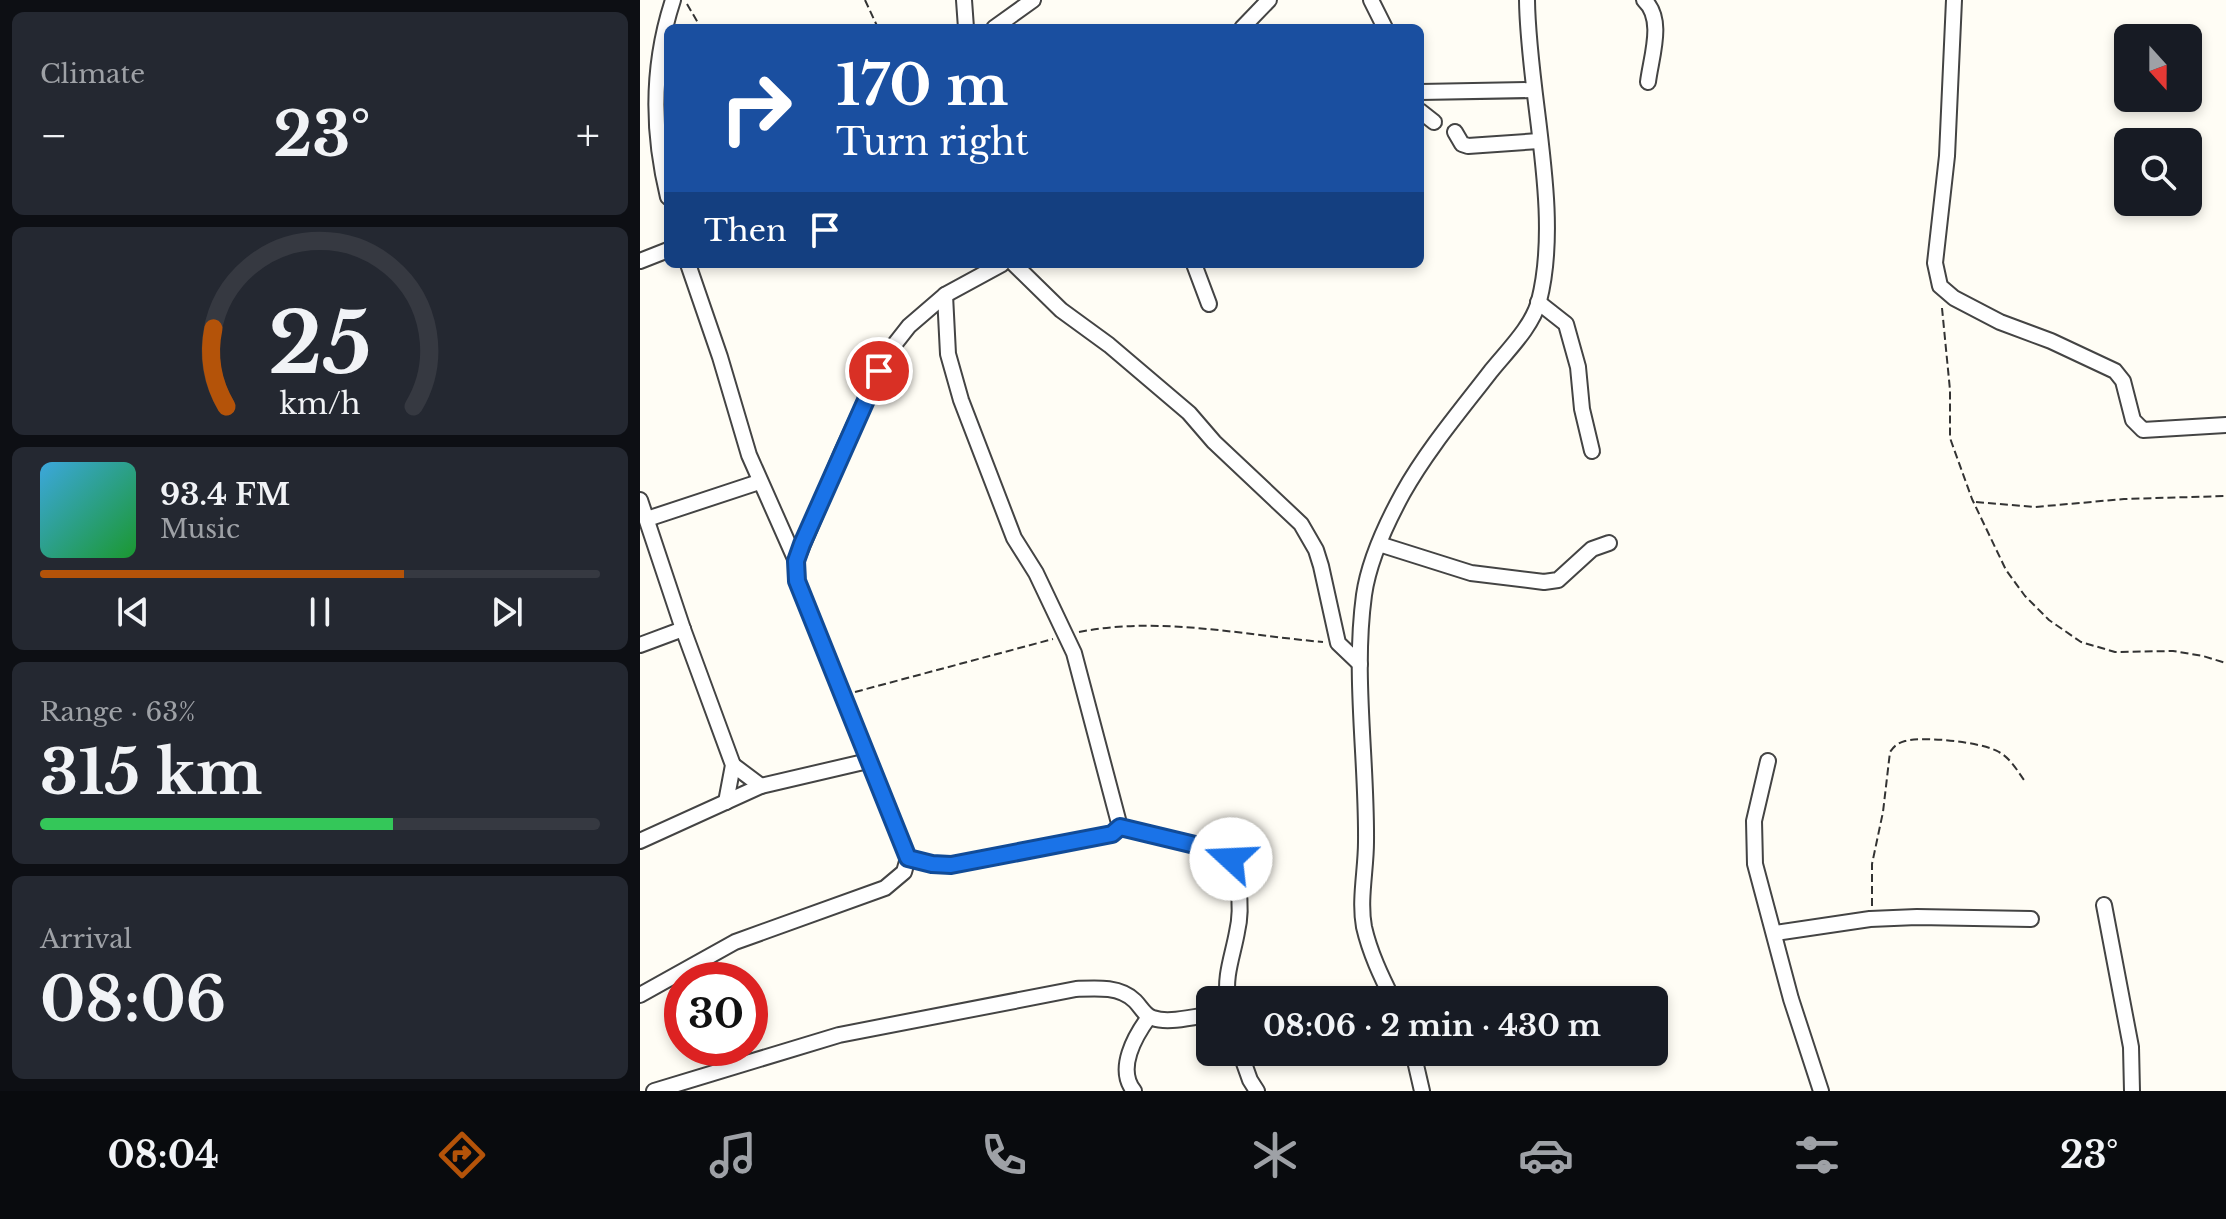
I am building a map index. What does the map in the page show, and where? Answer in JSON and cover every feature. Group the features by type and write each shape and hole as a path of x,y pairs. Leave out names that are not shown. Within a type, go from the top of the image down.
{"street":[{"path":"667,24 673,0"},
{"path":"964,0 966,24"},
{"path":"1000,24 1033,0"},
{"path":"1246,24 1269,0"},
{"path":"1371,0 1383,24"},
{"path":"1386,986 1374,960 1363,923 1366,843 1360,664 1365,593 1379,544 1412,480 1467,401 1529,322 1538,302 1547,257 1527,0"},
{"path":"1644,0 1651,6 1656,19 1648,82"},
{"path":"1954,0 1947,156 1935,263 1940,286 1954,298 2000,322 2051,341 2115,371 2123,381 2133,420 2143,430 2226,425"},
{"path":"664,36 647,104 664,181"},
{"path":"1424,92 1533,90"},
{"path":"1424,114 1434,122"},
{"path":"1455,132 1462,144 1468,146 1539,141"},
{"path":"640,261 664,252"},
{"path":"640,994 735,942 885,888 904,872 908,858 797,581 796,561 759,482 689,268"},
{"path":"796,561 887,354 909,326 945,295 995,268"},
{"path":"1018,268 1061,310 1109,345 1189,413 1214,442 1301,524 1319,558 1338,643 1360,664"},
{"path":"1196,268 1209,304"},
{"path":"945,295 948,354 961,400 1014,538 1036,573 1074,653 1120,827"},
{"path":"1538,302 1566,324 1578,367 1582,409 1592,451"},
{"path":"647,519 759,482"},
{"path":"640,500 733,765 726,802"},
{"path":"1379,544 1471,573 1544,582 1558,580 1592,549 1609,543"},
{"path":"640,645 683,629"},
{"path":"640,841 761,786 868,761"},
{"path":"1768,761 1754,821 1755,864 1791,999 1821,1091"},
{"path":"733,765 761,786"},
{"path":"908,858 951,865 1112,834 1120,827"},
{"path":"1120,827 1220,851 1231,859 1237,878 1238,929 1229,961 1228,986"},
{"path":"2104,905 2131,1047 2132,1091"},
{"path":"1775,933 1870,919 2031,919"},
{"path":"654,1091 839,1035 1076,989 1100,987 1124,993 1134,999 1149,1017 1158,1020 1196,1016"},
{"path":"1134,1091 1129,1085 1131,1048 1149,1017"},
{"path":"1246,1066 1257,1091"},
{"path":"1416,1066 1422,1091"}],"path":[{"path":"684,0 699,24"},
{"path":"865,0 876,24"},
{"path":"1940,286 1950,390 1950,438 1973,502 2006,570 2025,596 2049,620 2081,642 2115,652 2173,651 2226,663"},
{"path":"1973,502 2035,507 2124,499 2226,496"},
{"path":"842,696 1066,635 1113,626 1253,633 1338,643"},
{"path":"1870,919 1872,864 1883,812 1890,752 1894,746 1905,741 1935,740 1991,748 2002,753 2024,780"}],"route":[{"path":"879,371 802,544 796,561 797,581 908,858 951,865 1112,834 1120,827 1220,851 1231,859"}]}
